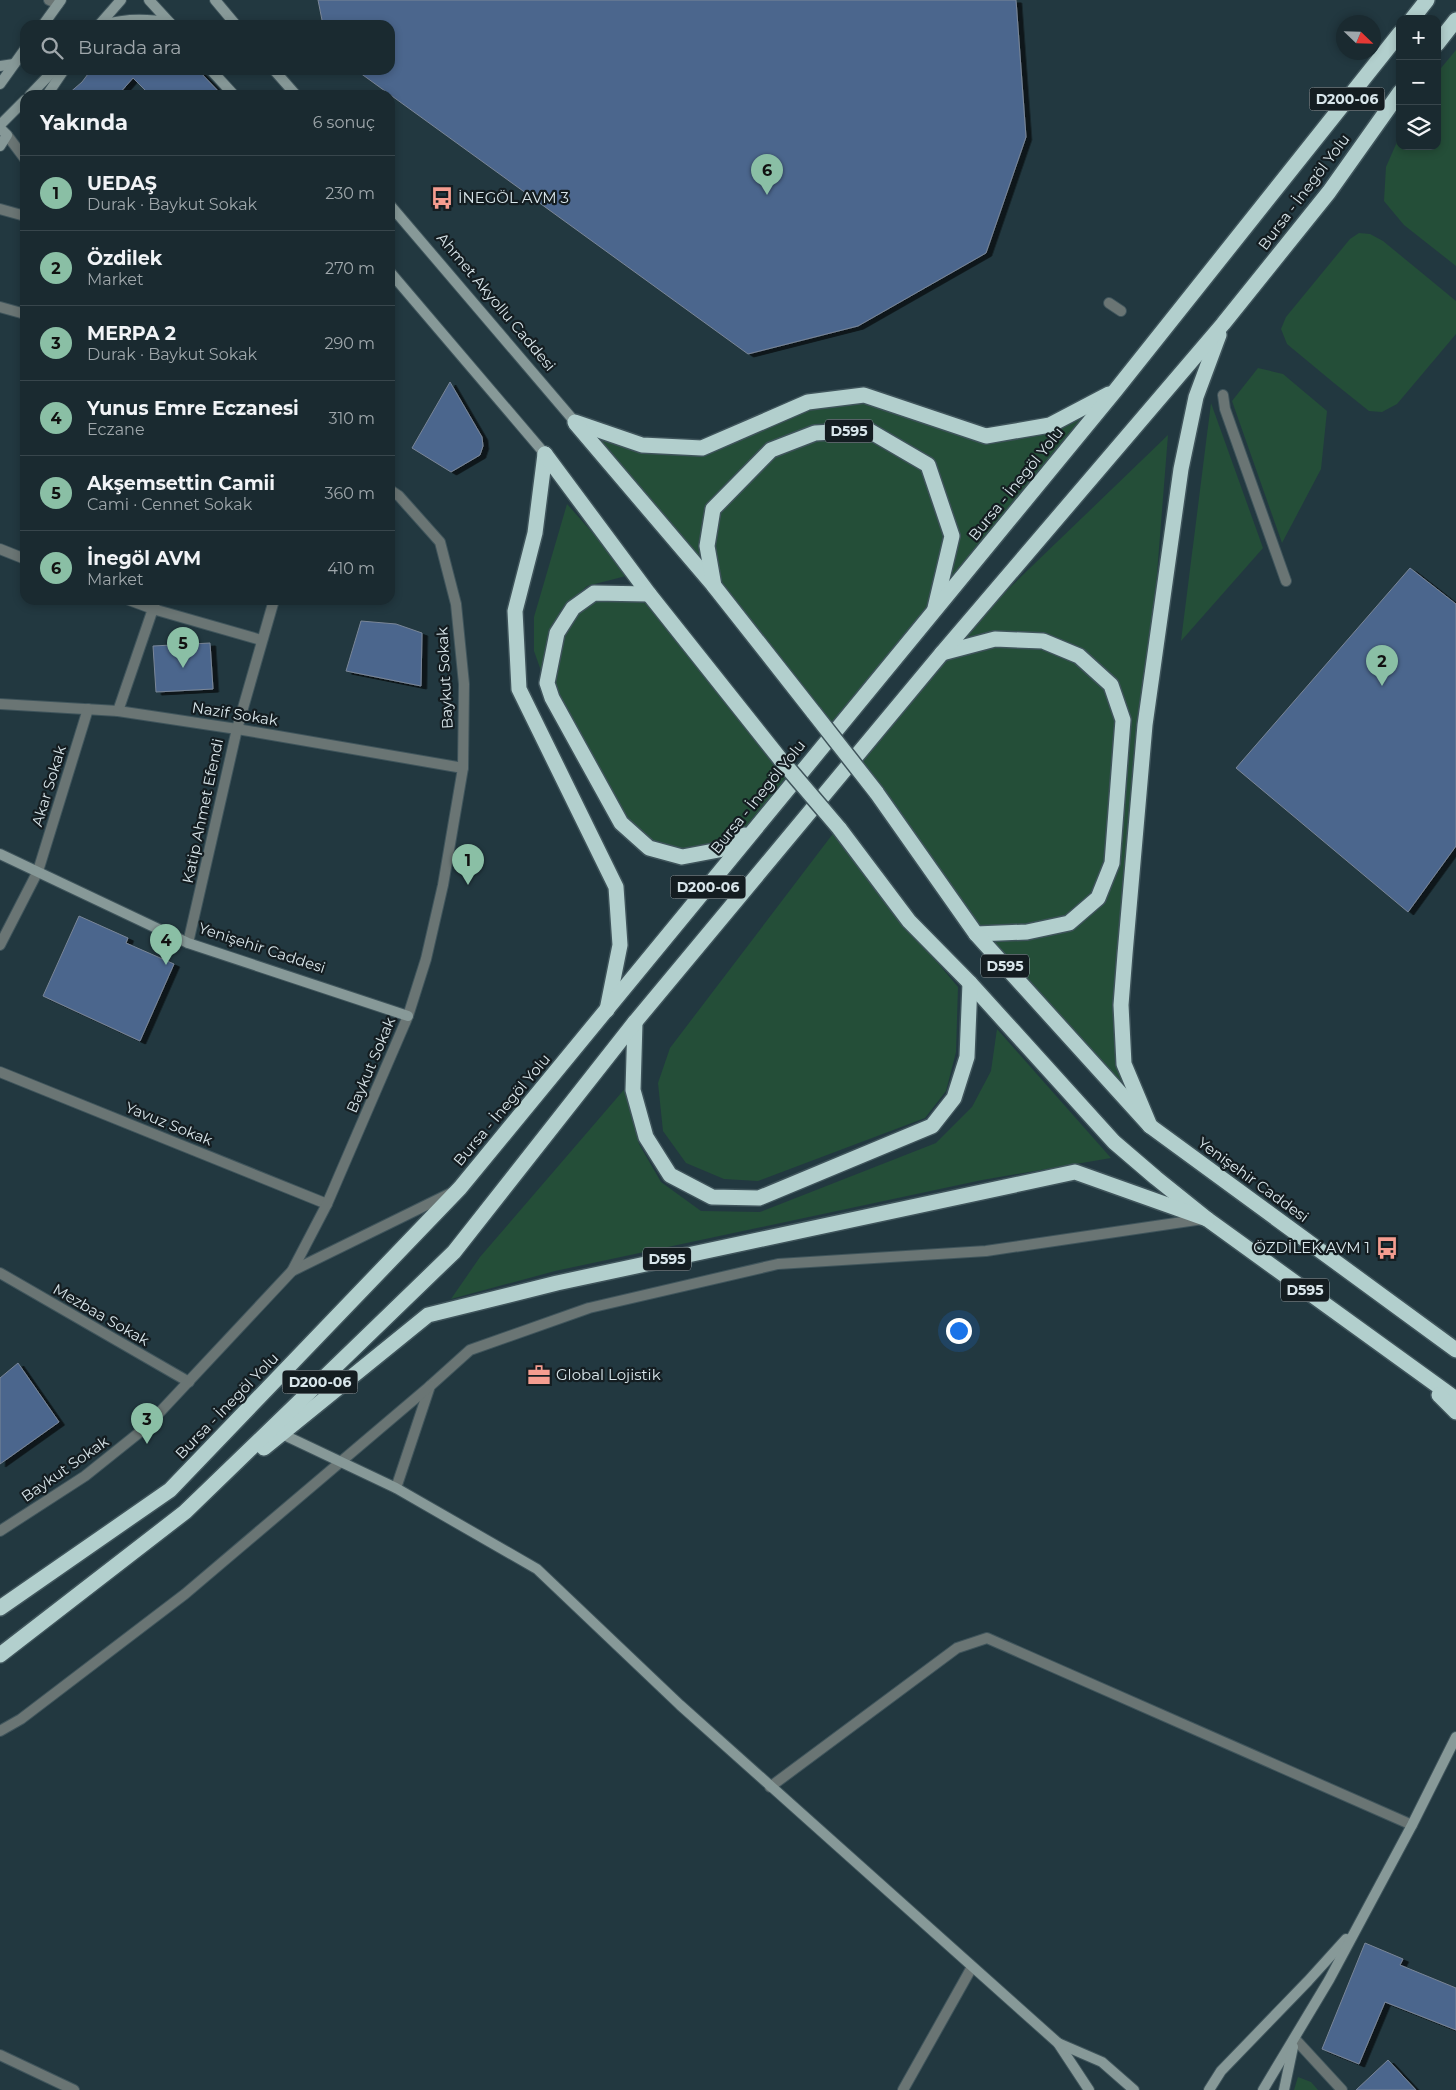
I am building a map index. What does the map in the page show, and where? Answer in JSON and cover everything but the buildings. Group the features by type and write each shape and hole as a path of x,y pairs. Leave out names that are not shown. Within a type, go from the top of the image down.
{"highway":[{"path":"1415,15 1427,0"},
{"path":"1441,39 1456,20"},
{"name":"Bursa - İnegöl Yolu","path":"0,1608 170,1490 460,1188 1115,391 1396,38"},
{"name":"Bursa - İnegöl Yolu","path":"0,1655 186,1512 454,1252 635,1022 942,653 1222,324 1329,192 1396,98"},
{"path":"1150,1126 1124,1064 1121,1005 1145,725 1181,468 1196,397 1222,324"},
{"path":"575,422 642,445 702,448 808,402 864,394 986,436 1050,424 1115,391"},
{"path":"575,422 714,586"},
{"name":"D595","path":"934,612 952,536 928,465 868,430 815,434 771,450 713,509 707,546 714,586 876,792 976,934 1150,1126"},
{"path":"545,454 649,594 781,760 839,828 909,921 970,983 1114,1142 1207,1219"},
{"path":"545,454 535,533 515,611 519,689 616,887 620,945 606,1012"},
{"path":"649,594 594,593 572,608 557,633 547,683 552,698 621,823 649,848 682,857 719,850 753,830"},
{"path":"942,653 995,638 1043,641 1079,656 1111,685 1123,720 1112,863 1098,898 1069,923 1026,932 976,934"},
{"path":"635,1022 633,1090 646,1137 670,1175 712,1197 759,1198 932,1126 954,1098 967,1057 970,983"},
{"name":"Yenişehir Caddesi","path":"1150,1126 1456,1350"},
{"name":"D595","path":"186,1512 428,1315 557,1283 1076,1172 1207,1219 1456,1398"},
{"path":"1404,1361 1456,1412"}],"street":[{"path":"103,20 121,0"},
{"path":"149,0 166,20"},
{"path":"46,20 56,1"},
{"path":"218,2 232,20"},
{"path":"118,20 150,18 157,20"},
{"path":"0,84 20,56"},
{"path":"0,66 14,64"},
{"path":"35,90 49,75"},
{"path":"50,90 61,75"},
{"path":"216,75 229,90"},
{"path":"278,75 292,90"},
{"path":"0,146 2,130 20,107"},
{"path":"2,130 20,153"},
{"path":"0,209 20,215"},
{"name":"Ahmet Akyollu Caddesi","path":"395,211 575,422"},
{"path":"395,278 545,454"},
{"path":"1109,303 1121,311"},
{"path":"0,307 20,313"},
{"path":"1223,395 1225,409 1286,580"},
{"name":"Baykut Sokak","path":"0,1532 85,1476 145,1428 292,1271 327,1204 408,1016 426,959 443,885 463,768 464,684 456,604 440,542 395,493"},
{"path":"0,549 20,557"},
{"path":"118,711 154,605 261,640"},
{"name":"Katip Ahmet Efendi","path":"188,943 237,729 272,605"},
{"name":"Nazif Sokak","path":"0,704 118,711 237,729 463,768"},
{"name":"Akar Sokak","path":"0,945 38,871 88,710"},
{"name":"Yenişehir Caddesi","path":"0,854 188,943 408,1016"},
{"name":"Yavuz Sokak","path":"0,1072 327,1204"},
{"path":"292,1271 460,1188"},
{"path":"0,1731 21,1719 185,1594 470,1350 589,1308 778,1264 986,1251 1207,1219"},
{"name":"Mezbaa Sokak","path":"0,1273 189,1382"},
{"path":"396,1488 430,1386"},
{"path":"282,1434 396,1488 537,1569 770,1787 1058,2043 1089,2090"},
{"path":"770,1787 957,1648 987,1638 1412,1825"},
{"path":"1262,2090 1295,2039 1329,1980 1412,1825 1456,1737"},
{"path":"1208,2090 1221,2071 1308,1981 1356,1927"},
{"path":"902,2090 972,1967"},
{"path":"1284,2090 1295,2039"},
{"path":"1295,2039 1342,2090"},
{"path":"1058,2043 1102,2062 1134,2090"},
{"path":"0,2055 74,2090"}],"green space":[{"path":"1456,50 1456,266 1404,225 1384,201 1386,167 1396,144 1396,150 1441,150 1441,68"},
{"path":"1359,233 1370,234 1383,241 1456,301 1456,334 1397,404 1382,412 1369,411 1334,383 1287,344 1281,329 1286,317 1350,239"},
{"path":"1258,368 1283,374 1327,411 1321,469 1282,543 1232,401"},
{"path":"1115,391 833,738 575,422 642,445 702,448 808,402 864,395 986,436 1050,425"},
{"path":"1211,403 1263,548 1181,641"},
{"path":"1168,435 1145,725 1124,1064 1150,1126 976,934 854,765 942,653"},
{"path":"567,504 630,575 587,586 560,611 544,656 545,682 534,651 534,617"},
{"path":"594,593 649,594 797,779 753,830 682,857 649,848 621,823 552,698 557,633"},
{"path":"835,831 905,924 958,987 956,1052 946,1091 925,1118 758,1181 724,1179 686,1163 663,1131 658,1083 670,1048"},
{"path":"997,1029 1111,1158 982,1180 555,1271 451,1299 480,1257 628,1085 639,1144 661,1182 701,1211 760,1212 936,1143 972,1107 991,1071"},
{"path":"1298,2077 1311,2082 1318,2090 1294,2090"}],"place":[{"name":"İnegöl AVM","path":"767,195"},
{"name":"İNEGÖL AVM 3","path":"442,198"},
{"name":"Akşemsettin Camii","path":"183,668"},
{"name":"Özdilek","path":"1382,686"},
{"name":"UEDAŞ","path":"468,885"},
{"name":"Yunus Emre Eczanesi","path":"166,965"},
{"name":"ÖZDİLEK AVM 1","path":"1387,1248"},
{"name":"Global Lojistik","path":"539,1375"},
{"name":"MERPA 2","path":"147,1444"}]}
